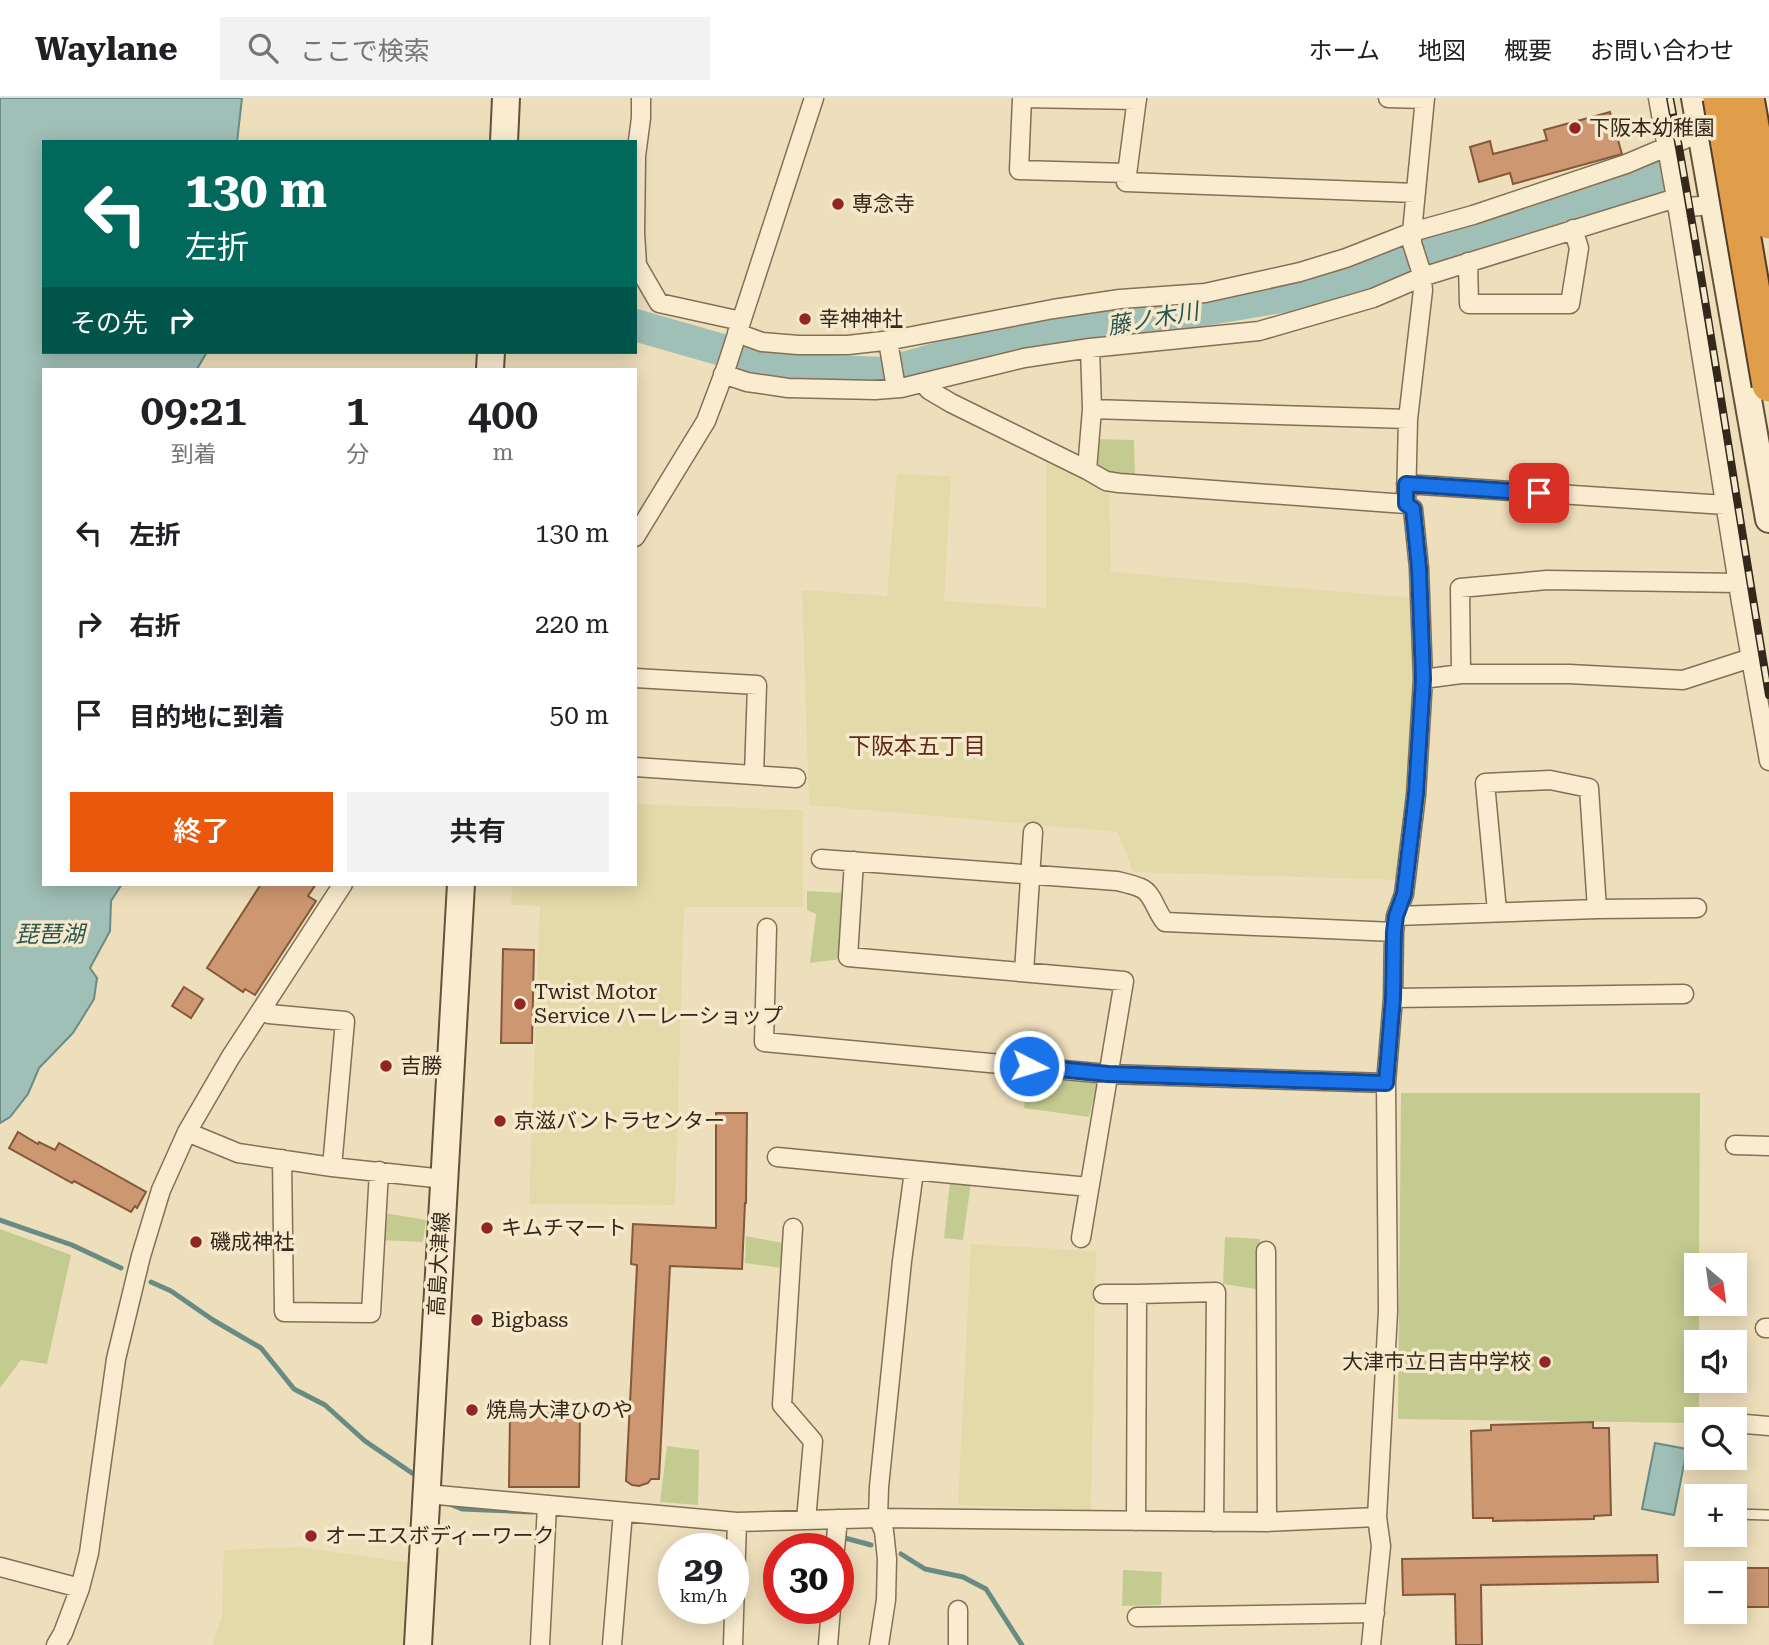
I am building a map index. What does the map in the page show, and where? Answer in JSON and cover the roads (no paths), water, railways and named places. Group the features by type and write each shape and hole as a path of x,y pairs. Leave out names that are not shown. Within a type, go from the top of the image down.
{"highway":[{"path":"1720,98 1769,385"},
{"path":"1762,109 1769,222"}],"main road":[{"path":"503,140 506,98"},
{"path":"1695,98 1769,519"},
{"name":"高島大津線","path":"418,1645 461,886"}],"street":[{"path":"637,148 641,98"},
{"path":"637,534 706,421 725,371 814,98"},
{"path":"1127,173 1018,170 1022,98 1137,99 1126,182 1416,193"},
{"path":"1388,98 1425,99 1412,237 1423,290 1408,419 1406,504"},
{"path":"1658,98 1769,761"},
{"path":"637,265 659,303 762,342 848,345 888,341 1120,299 1205,293 1300,272 1626,164 1762,109"},
{"path":"725,371 747,382 788,388 875,390 923,383 1024,358 1090,348 1259,331 1373,298 1421,274 1573,229 1677,203 1714,205 1769,200"},
{"path":"1468,262 1469,304 1570,304 1579,248 1573,229"},
{"path":"888,341 895,388"},
{"path":"1087,470 1092,409 1090,348"},
{"path":"923,383 929,390 951,403 1106,481 1406,504 1413,509 1419,568 1423,679 1415,807 1404,894 1395,924 1393,998 1386,1083 1388,1311 1377,1517 1381,1546 1371,1645"},
{"path":"1092,409 1408,419"},
{"path":"1406,484 1725,505"},
{"path":"1461,674 1460,588 1547,580 1738,583"},
{"path":"1423,679 1461,674 1569,674 1683,680 1751,658"},
{"path":"637,678 757,685 754,775"},
{"path":"637,767 796,778"},
{"path":"1497,911 1485,783 1550,780 1589,788 1597,908"},
{"path":"1024,972 1033,832"},
{"path":"821,859 1117,881 1144,889 1158,915 1165,922 1395,924 1497,911 1697,908"},
{"path":"855,861 848,957 1124,981 1081,1238"},
{"path":"56,1645 80,1588 89,1553 116,1359 160,1190 187,1132 230,1058 342,886"},
{"path":"767,928 764,1042 1108,1074 1386,1083"},
{"path":"1393,998 1684,994"},
{"path":"261,1011 345,1021 332,1167"},
{"path":"187,1132 238,1153 332,1167 444,1178"},
{"path":"1735,1145 1769,1146"},
{"path":"777,1157 1089,1187"},
{"path":"282,1159 284,1312 371,1313 379,1171"},
{"path":"879,1645 886,1600 887,1559 884,1531 878,1518 880,1474 914,1171"},
{"path":"793,1228 782,1405 813,1441 806,1520"},
{"path":"1266,1251 1267,1522"},
{"path":"1103,1294 1216,1292 1214,1521"},
{"path":"1136,1521 1137,1294"},
{"path":"1747,1424 1769,1426"},
{"path":"426,1494 737,1522 878,1518 1267,1522 1377,1517"},
{"path":"540,1645 547,1505"},
{"path":"612,1645 623,1511"},
{"path":"837,1533 838,1519"},
{"path":"733,1645 737,1522"},
{"path":"0,1567 80,1588"},
{"path":"958,1610 958,1645"},
{"path":"1137,1617 1375,1613"},
{"path":"828,1645 830,1624"}],"lane":[{"path":"1747,1514 1769,1515"}],"water":[{"name":"琵琶湖","path":"0,98 242,98 237,140 42,140 42,354 206,354 198,368 42,368 42,886 121,886 111,901 110,931 90,968 97,978 94,999 73,1033 39,1068 28,1094 10,1117 0,1123"},
{"path":"1655,1443 1684,1448 1684,1464 1674,1515 1642,1509"}],"waterway":[{"name":"藤ノ木川","path":"637,326 722,350 773,369 886,373 971,349 1311,292 1662,176"},
{"path":"0,1220 72,1245 121,1268"},
{"path":"151,1282 171,1291 261,1348 294,1389 325,1405 365,1441 412,1473"},
{"path":"445,1502 462,1509 532,1512"},
{"path":"854,1540 871,1545"},
{"path":"901,1554 925,1569 963,1577 986,1589 1022,1645"}],"railway":[{"path":"1670,98 1769,695"}],"place":[{"name":"下阪本幼稚園","path":"1575,128"},
{"name":"専念寺","path":"838,204"},
{"name":"幸神神社","path":"805,319"},
{"name":"Twist Motor Service ハーレーショップ","path":"520,1004"},
{"name":"吉勝","path":"386,1066"},
{"name":"京滋バントラセンター","path":"500,1121"},
{"name":"キムチマート","path":"487,1228"},
{"name":"磯成神社","path":"196,1242"},
{"name":"Bigbass","path":"477,1320"},
{"name":"大津市立日吉中学校","path":"1545,1362"},
{"name":"焼鳥大津ひのや","path":"472,1410"},
{"name":"オーエスボディーワーク","path":"311,1536"}],"district":[{"name":"下阪本五丁目","path":"917,746"}]}
